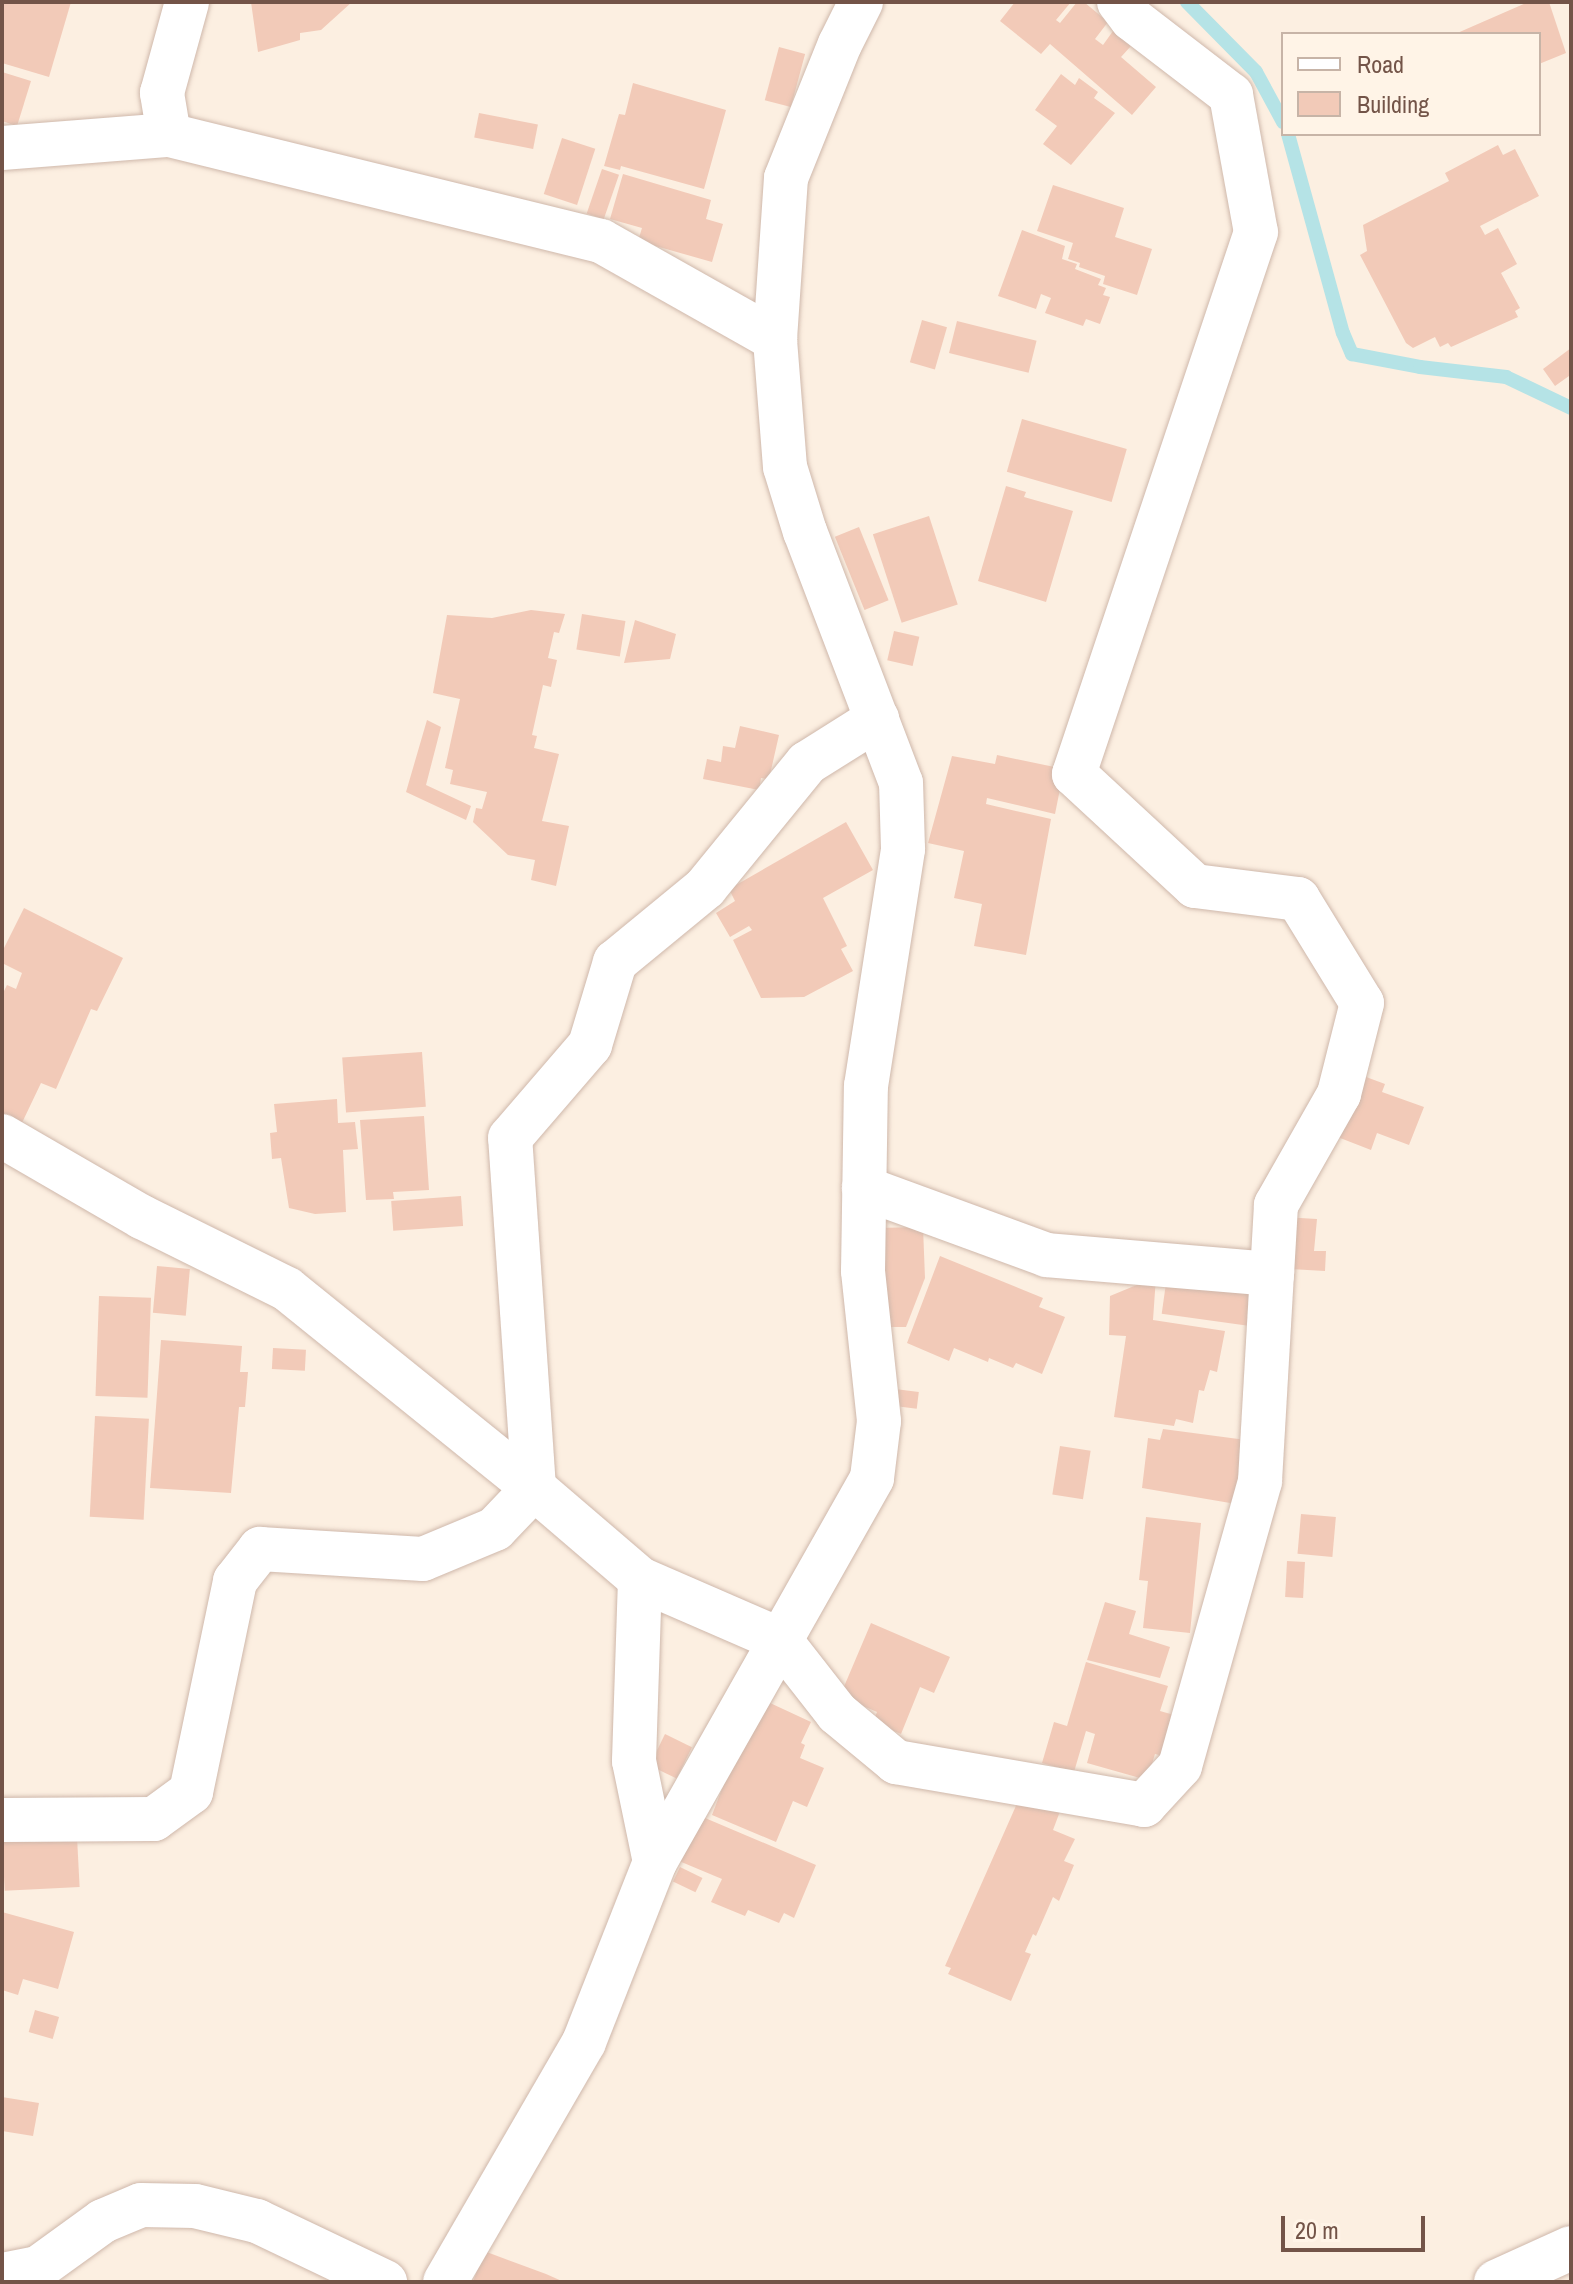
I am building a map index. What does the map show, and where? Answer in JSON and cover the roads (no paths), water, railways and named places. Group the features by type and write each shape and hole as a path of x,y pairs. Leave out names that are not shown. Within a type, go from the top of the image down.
{"street":[{"path":"169,135 162,93 187,2"},
{"path":"445,2282 584,2042 655,1862 872,1478 879,1421 863,1271 866,1086 903,849 901,783 805,532 785,467 775,339 786,178 840,44 861,2"},
{"path":"2,1136 142,1217 287,1289 534,1488 640,1579 780,1640 837,1713 896,1762 1144,1805 1180,1766 1260,1481 1276,1205 1339,1094 1362,1003 1298,899 1195,886 1074,774 1256,232 1231,95 1132,19 1119,2"},
{"path":"2,148 169,135 601,241 775,339"},
{"path":"2,1820 154,1819 191,1792 235,1581 260,1549 423,1559 495,1529 534,1488 510,1138 590,1045 615,962 705,888 807,763 877,719"},
{"path":"864,1188 1047,1255 1272,1274"},
{"path":"640,1579 634,1761 655,1862"},
{"path":"2,2275 38,2268 103,2221 141,2205 195,2206 257,2221 385,2282"},
{"path":"1496,2282 1548,2264"}],"waterway":[{"path":"1187,2 1256,72 1281,118"},
{"path":"1289,136 1343,333 1352,354 1420,367 1506,377 1571,408"}]}
